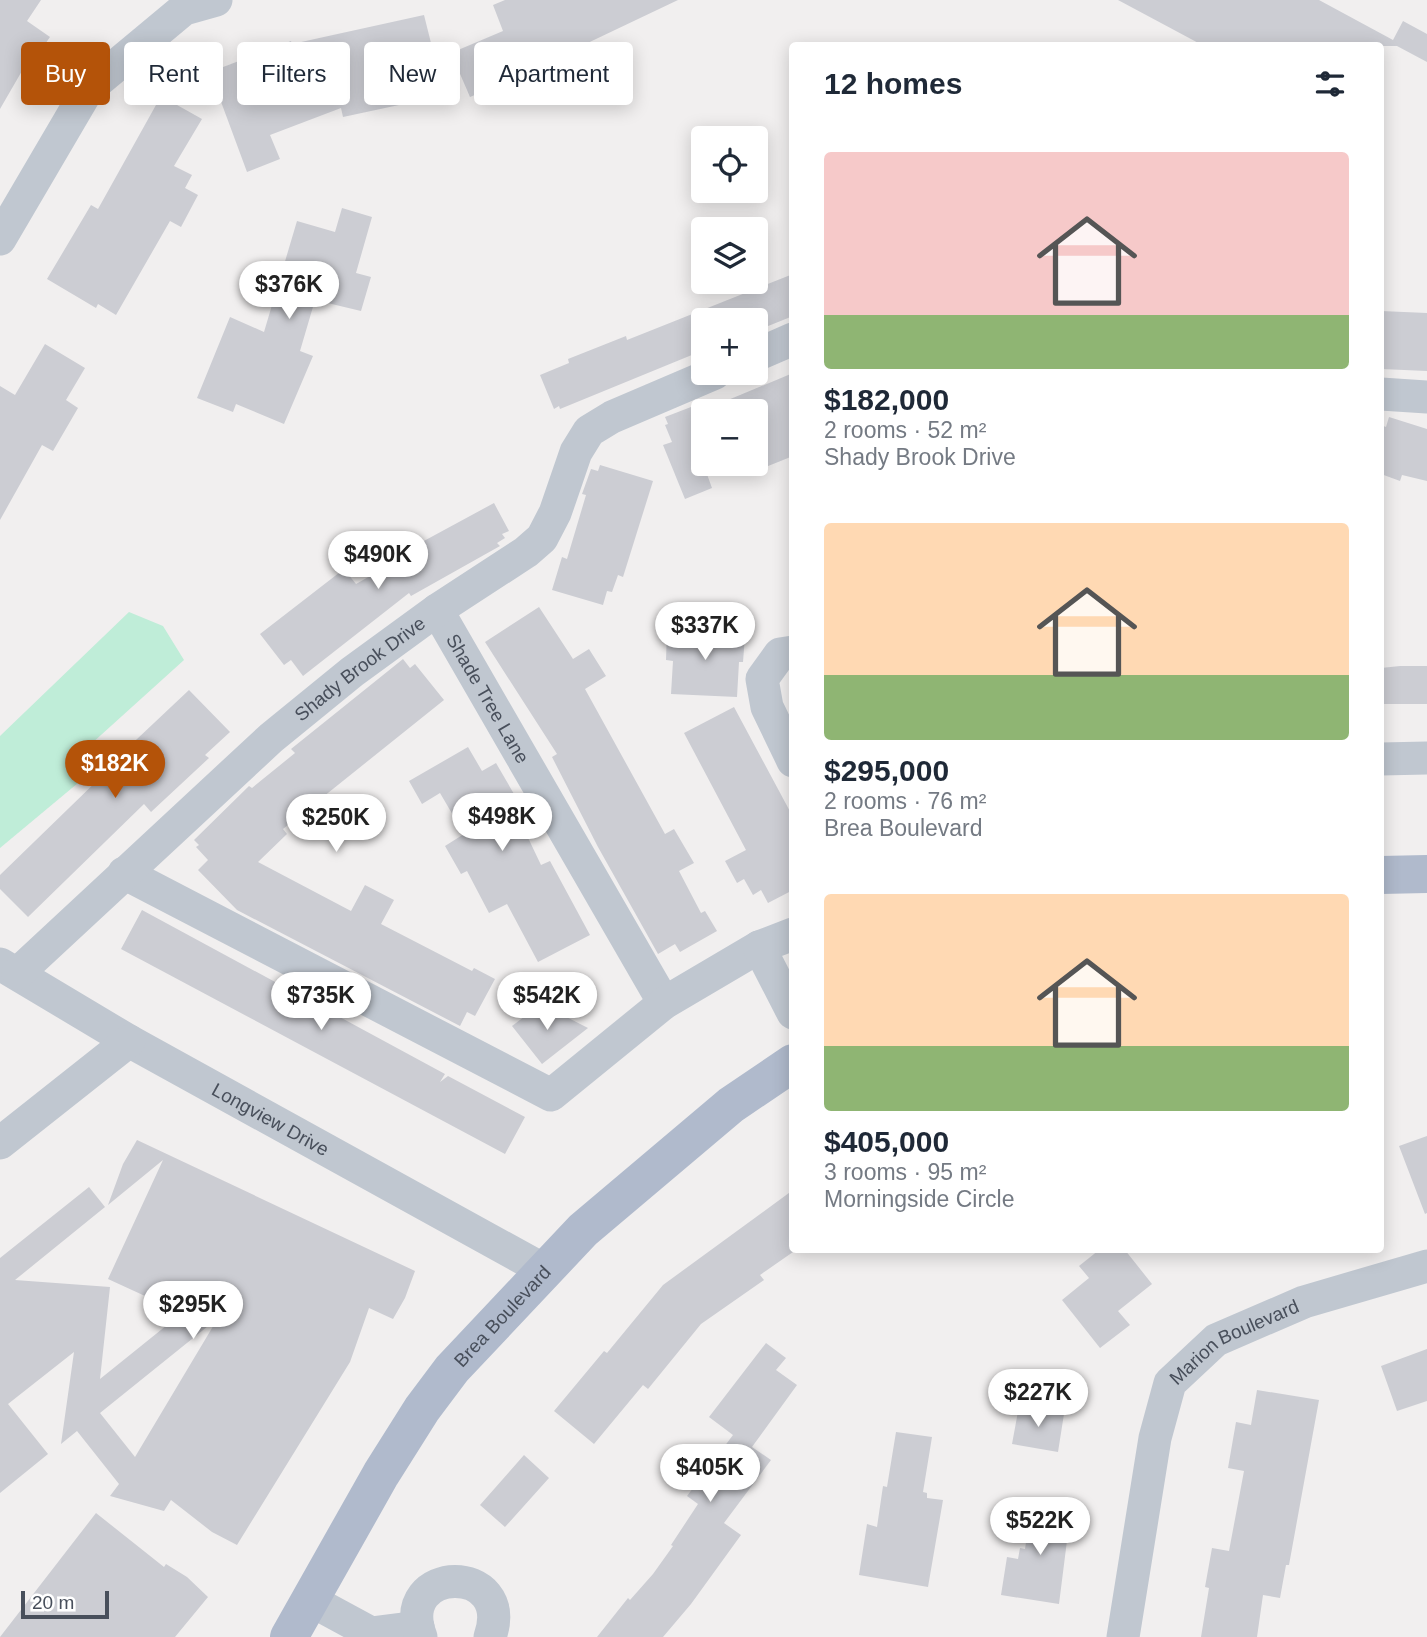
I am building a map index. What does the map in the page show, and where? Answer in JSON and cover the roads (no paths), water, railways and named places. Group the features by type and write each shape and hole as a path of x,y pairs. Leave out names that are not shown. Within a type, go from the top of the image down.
{"main road":[{"path":"1384,875 1427,874"},
{"name":"Brea Boulevard","path":"289,1637 381,1474 422,1409 452,1369 583,1230 731,1105 789,1066"}],"street":[{"path":"0,239 88,89 184,9 216,0"},
{"path":"768,350 789,342"},
{"name":"Shady Brook Drive","path":"9,969 124,873 271,738 352,672 437,610 526,552 542,538 555,513 576,452 589,431 612,417 691,383"},
{"path":"1384,394 1427,397"},
{"name":"Shade Tree Lane","path":"437,610 664,1003"},
{"path":"789,653 780,654 762,679 767,707 789,753"},
{"path":"1384,759 1427,758"},
{"path":"124,873 551,1095 664,1003 759,947 789,936"},
{"path":"759,947 789,1005"},
{"name":"Longview Drive","path":"9,969 128,1041 544,1270"},
{"path":"0,1143 128,1041"},
{"name":"Marion Boulevard","path":"1123,1637 1155,1437 1170,1383 1216,1340 1304,1302 1427,1266"},
{"path":"310,1600 371,1633 419,1632 416,1614 421,1600 429,1590 440,1583 454,1580 468,1582 483,1592 491,1603 495,1625 491,1637"}]}
